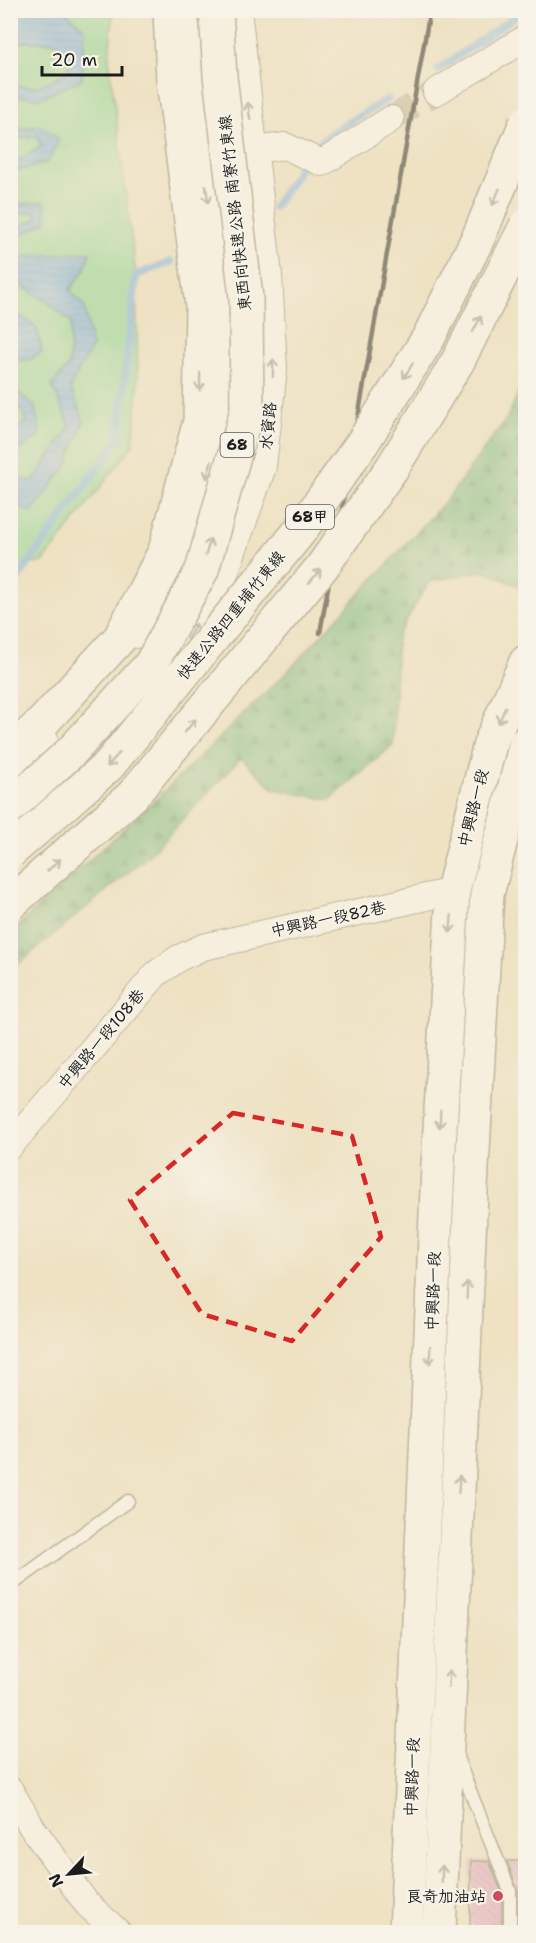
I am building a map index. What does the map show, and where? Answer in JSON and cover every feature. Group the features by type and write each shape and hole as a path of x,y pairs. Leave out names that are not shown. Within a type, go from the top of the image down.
{"main road":[{"name":"68","path":"10,752 43,722 120,638 165,551 200,421 202,306 173,80 170,10"},
{"name":"東西向快速公路 南寮竹東線","path":"10,807 72,751 151,664 202,570 247,410 246,297 220,76 216,10"},
{"name":"快速公路四重埔竹東線","path":"10,852 109,765 300,531 363,442 429,337 479,236 525,123"},
{"name":"68甲","path":"10,904 132,796 322,567 392,468 458,361 525,226"},
{"name":"中興路一段","path":"406,1932 437,1189 453,891 490,744 525,662"},
{"name":"中興路一段","path":"439,1932 487,894 525,743"}],"street":[{"path":"10,775 62,722 141,629 180,562 208,477 223,418 222,302 201,155 188,10"},
{"name":"水資路","path":"10,827 91,752 178,655 222,582 263,467 274,369 269,275 238,10"},
{"path":"436,92 525,38"},
{"path":"201,155 285,146 322,163 391,119"},
{"name":"中興路一段82巷","path":"203,947 453,891"},
{"name":"中興路一段108巷","path":"10,1146 156,974 179,958 203,947"},
{"path":"10,1790 33,1829 87,1904 118,1932"}],"lane":[{"path":"10,1586 128,1501"},
{"path":"447,1732 510,1890 510,1932"}],"highlighted area":[{"path":"233,1113 352,1136 381,1237 292,1341 202,1314 130,1200"}],"green space":[{"path":"10,11 113,11 109,59 136,275 138,389 133,445 43,562 11,567"},
{"path":"525,377 525,582 522,587 482,571 429,582 397,636 393,745 330,800 274,789 241,758 148,856 11,970 11,932 160,795 286,673 446,501 507,418"}],"water":[{"path":"11,10 65,11 85,29 82,79 42,98 11,96 11,86 38,87 68,71 70,57 55,42 24,42 11,46"},
{"path":"41,126 59,139 48,162 11,173 11,164 41,147 38,136 11,139 11,130"},
{"path":"45,202 46,222 11,240 11,230 38,218 35,212 11,214 11,205"},
{"path":"90,252 85,269 70,290 84,305 92,347 70,387 84,421 67,466 31,512 11,504 11,430 27,422 23,411 11,407 11,392 18,392 35,407 40,436 12,455 16,478 33,481 70,427 52,385 69,365 71,322 45,300 11,279 11,270 20,257"},
{"path":"10,308 37,328 42,352 31,359 11,362 11,329 15,323 11,319"}],"building":[{"path":"471,1861 489,1861 502,1893 502,1932 470,1930"},
{"path":"507,1861 525,1861 525,1932 518,1932 518,1891"}],"waterway":[{"path":"438,70 524,10"},
{"path":"274,207 313,148 331,133 388,99"},
{"path":"10,589 118,440 136,275 171,262"}],"tunnel":[{"path":"391,119 436,92"}],"railway":[{"path":"320,633 430,10"}],"place":[{"name":"良奇加油站","path":"498,1896"}]}
